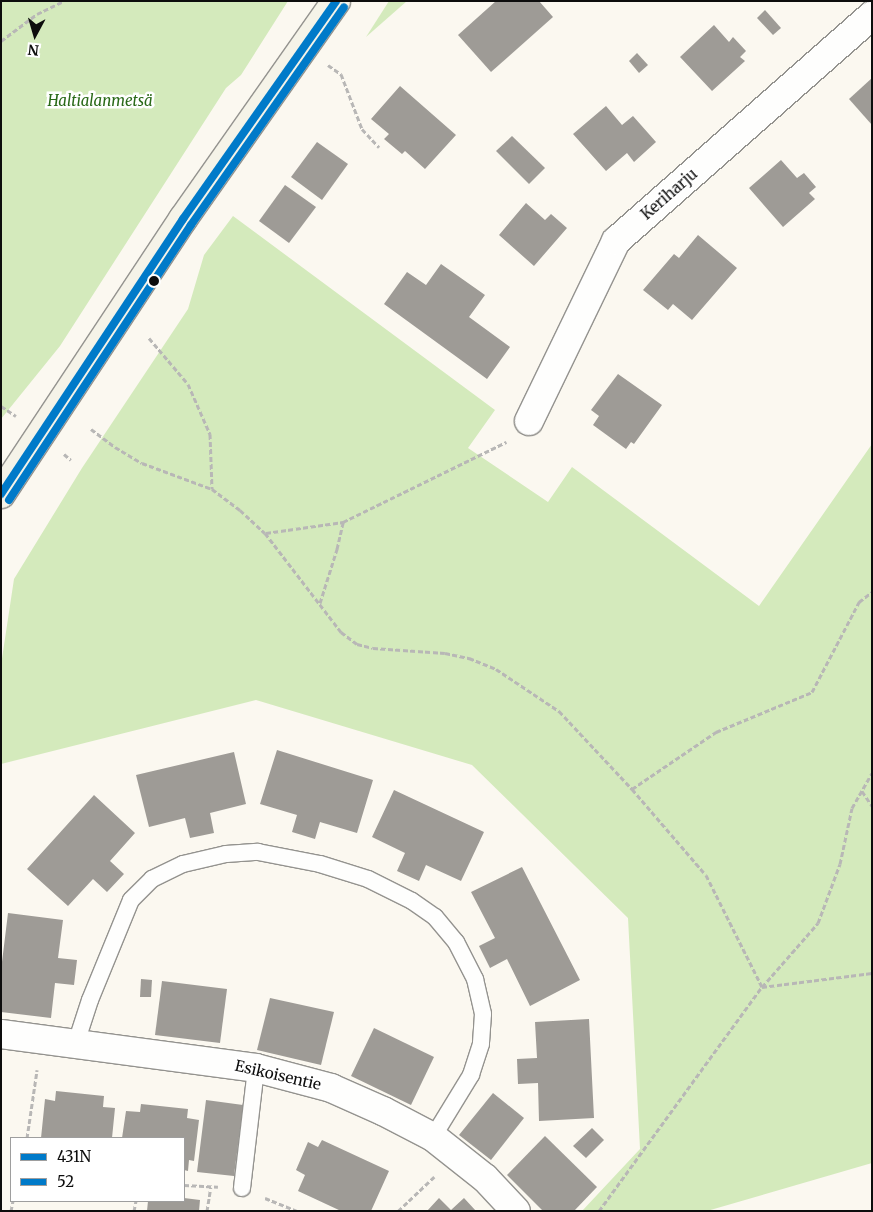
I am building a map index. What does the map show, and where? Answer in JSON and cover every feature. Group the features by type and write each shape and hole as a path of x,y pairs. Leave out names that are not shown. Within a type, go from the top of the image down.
{"street":[{"path":"1,494 178,227 336,1"},
{"name":"Keriharju","path":"529,421 616,241 872,15"},
{"name":"Esikoisentie","path":"1,1034 256,1068 331,1088 383,1111 433,1137 485,1178 516,1211"}],"lane":[{"path":"76,1043 90,1000 131,900 152,880 183,864 226,854 258,852 320,864 368,880 412,901 435,917 456,942 475,979 482,1014 480,1044 470,1075 433,1137"},
{"path":"242,1188 256,1068"}],"path":[{"path":"1,41 38,14 64,1"},
{"path":"327,65 341,74 349,90 362,129 379,147"},
{"path":"149,338 188,384 210,434 212,489"},
{"path":"1,406 17,417"},
{"path":"265,533 342,522 522,434 529,421"},
{"path":"92,429 115,447 142,463 212,489 265,533 341,632 357,644 389,650 445,653 469,658 496,669 559,711 632,789 706,874 762,988"},
{"path":"320,604 337,549 342,522"},
{"path":"632,789 716,732 812,692 860,602 872,592"},
{"path":"599,1211 762,988 818,923 840,864 852,808 872,773"},
{"path":"862,791 872,806"},
{"path":"762,988 872,974"},
{"path":"27,1137 37,1068"},
{"path":"398,1211 437,1174"},
{"path":"207,1211 211,1187"}],"green space":[{"name":"Haltialanmetsä","path":"1,1 288,1 241,75 226,88 60,346 1,419"},
{"path":"389,1 407,1 366,37"},
{"path":"233,216 495,410 468,448 548,502 572,467 759,606 872,444 872,1163 707,1211 582,1211 640,1149 628,918 472,765 256,700 1,764 1,665 14,579 82,468 188,309 204,255"}],"building":[{"path":"496,1 539,1 553,17 491,72 458,35"},
{"path":"765,10 781,28 773,35 757,18"},
{"path":"714,25 729,42 733,37 746,51 740,57 745,61 712,91 680,57"},
{"path":"637,53 648,65 639,73 629,61"},
{"path":"872,78 872,125 849,99"},
{"path":"400,86 456,135 425,169 405,151 402,154 384,139 389,134 371,119"},
{"path":"606,106 622,125 633,116 656,142 634,162 627,153 606,171 573,134"},
{"path":"512,136 545,168 529,184 496,151"},
{"path":"317,142 348,164 322,200 291,177"},
{"path":"781,160 797,178 804,173 816,187 809,193 815,199 783,227 749,188"},
{"path":"285,185 316,207 289,243 259,221"},
{"path":"526,203 545,220 551,214 567,228 534,266 499,235"},
{"path":"698,235 737,268 692,320 673,304 668,310 643,290 674,254 679,258"},
{"path":"441,264 485,295 469,317 510,347 487,379 384,304 407,272 426,285"},
{"path":"618,374 662,405 634,444 631,442 626,449 593,425 599,416 591,410"},
{"path":"277,750 373,780 357,833 320,822 315,839 292,832 297,815 260,804"},
{"path":"234,752 246,804 210,813 214,833 190,838 185,818 149,827 136,775"},
{"path":"394,790 484,832 461,881 426,865 419,881 397,871 405,853 372,837"},
{"path":"94,795 135,833 110,861 124,874 107,892 93,879 68,906 27,869"},
{"path":"522,867 580,980 530,1006 507,959 490,968 479,946 495,938 471,892"},
{"path":"8,913 63,920 58,958 77,960 74,985 55,983 51,1018 1,1012 1,970"},
{"path":"141,979 152,980 151,997 140,997"},
{"path":"162,981 227,989 220,1043 155,1035"},
{"path":"270,998 334,1012 321,1065 257,1050"},
{"path":"589,1019 594,1118 539,1121 538,1083 518,1084 517,1059 537,1058 535,1022"},
{"path":"374,1028 434,1057 411,1105 351,1076"},
{"path":"56,1091 104,1096 103,1107 115,1108 112,1137 41,1137 45,1099 55,1101"},
{"path":"493,1093 524,1118 491,1160 459,1135"},
{"path":"206,1100 243,1105 234,1176 197,1172"},
{"path":"141,1104 188,1109 187,1118 199,1120 194,1161 189,1160 188,1171 185,1170 185,1137 122,1137 126,1111 140,1112"},
{"path":"592,1128 604,1140 586,1158 573,1146"},
{"path":"545,1136 597,1187 574,1211 543,1211 507,1175"},
{"path":"322,1140 389,1171 371,1211 341,1211 298,1191 305,1175 296,1170 308,1142 318,1147"},
{"path":"185,1198 200,1200 199,1211 147,1211 148,1202 185,1202"},
{"path":"439,1198 451,1210 464,1198 476,1211 427,1211"}],"transit line":[{"name":"431N","path":"1,494 183,219 336,1"},
{"name":"52","path":"9,500 191,225 344,7"}]}
